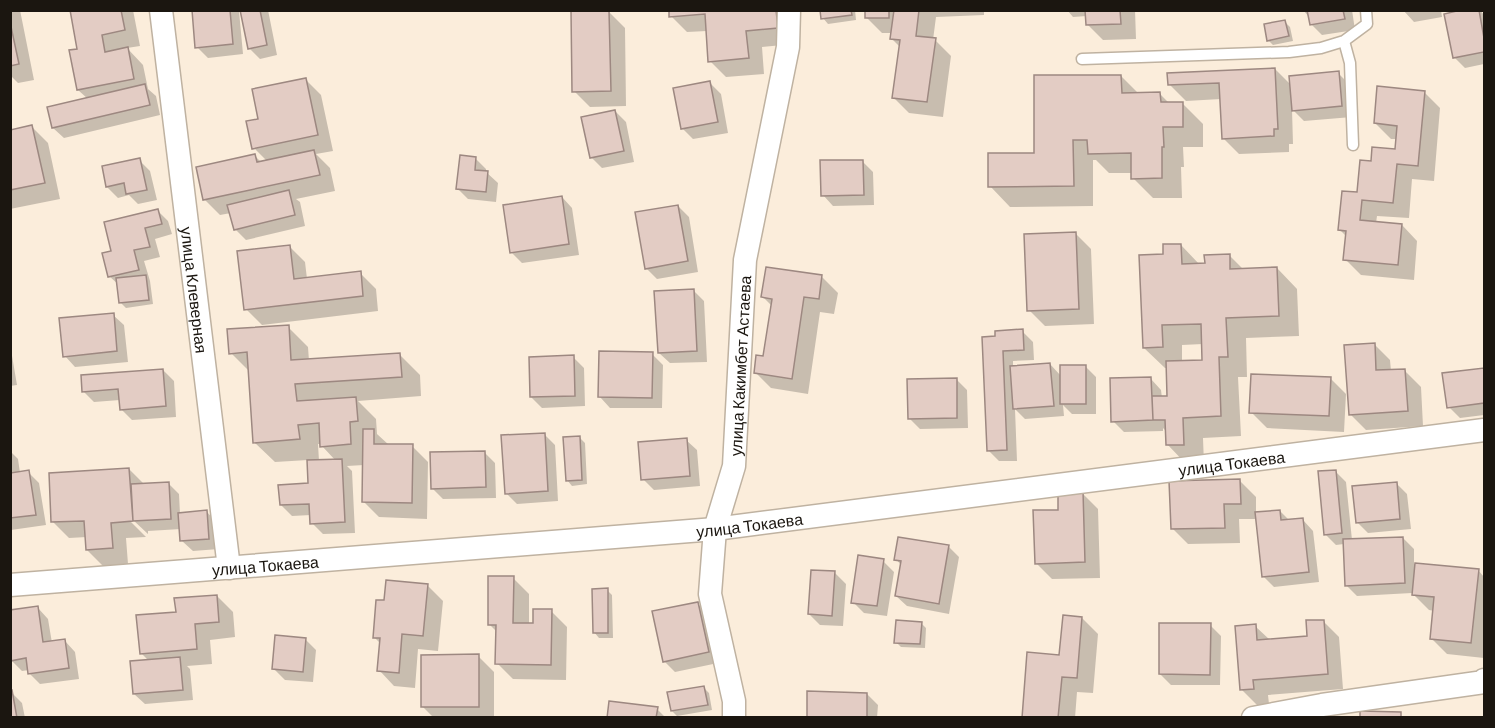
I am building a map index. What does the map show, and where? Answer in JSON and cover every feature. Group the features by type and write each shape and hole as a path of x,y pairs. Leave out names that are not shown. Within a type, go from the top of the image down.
{"street":[{"name":"улица Клеверная","path":"161,10 229,568"},
{"name":"улица Какимбет Астаева","path":"734,717 734,701 710,594 715,529 734,466 746,260 788,47 789,10"},
{"name":"улица Токаева","path":"10,585 715,529 1485,430"},
{"path":"1253,717 1484,682 1485,680"}],"lane":[{"path":"1082,59 1289,52 1321,48 1344,41 1367,24 1366,10"},
{"path":"1344,41 1350,63 1353,145"}],"building":[{"path":"70,10 121,10 125,30 102,35 105,52 128,47 134,79 77,90 69,50 77,49"},
{"path":"192,10 230,10 233,44 195,48"},
{"path":"240,10 260,10 267,45 248,49"},
{"path":"669,10 776,10 778,28 746,31 749,58 708,62 705,14 669,17"},
{"path":"820,10 851,10 852,15 821,19"},
{"path":"865,10 889,10 889,18 865,18"},
{"path":"894,10 919,10 916,36 936,38 927,102 892,98 900,40 890,39"},
{"path":"1085,10 1120,10 1121,24 1086,25"},
{"path":"1307,10 1343,10 1345,19 1310,25"},
{"path":"1461,10 1479,10 1484,52 1453,58 1444,14"},
{"path":"571,11 609,11 611,91 572,92"},
{"path":"1285,20 1289,36 1267,41 1264,24"},
{"path":"10,22 19,64 10,66"},
{"path":"1275,68 1278,129 1274,129 1274,136 1222,139 1219,83 1168,85 1167,73"},
{"path":"1339,71 1342,106 1292,111 1289,76"},
{"path":"1034,75 1121,75 1122,93 1160,92 1161,102 1183,102 1183,127 1163,127 1162,178 1131,179 1131,153 1088,154 1087,140 1073,140 1074,186 988,187 988,153 1034,153"},
{"path":"306,78 318,135 252,149 246,121 258,119 252,89"},
{"path":"710,81 718,122 681,129 673,88"},
{"path":"145,84 150,105 52,128 47,107"},
{"path":"1377,86 1425,91 1418,166 1397,164 1393,203 1362,200 1360,220 1402,224 1398,265 1343,260 1346,231 1338,230 1342,191 1357,192 1360,160 1371,161 1372,147 1395,149 1397,126 1374,123"},
{"path":"615,110 624,151 590,158 581,117"},
{"path":"32,125 45,183 10,190 10,130"},
{"path":"314,150 320,175 203,200 196,167 255,154 257,162"},
{"path":"460,155 476,157 475,170 488,171 486,192 456,189"},
{"path":"140,158 147,190 126,194 124,183 106,187 102,166"},
{"path":"820,160 863,160 864,195 821,196"},
{"path":"289,190 295,215 234,230 227,205"},
{"path":"562,196 569,244 510,253 503,205"},
{"path":"678,205 688,261 645,269 635,212"},
{"path":"158,209 162,224 145,228 150,247 134,250 139,270 108,277 102,253 111,251 104,222"},
{"path":"1076,232 1079,309 1027,311 1024,234"},
{"path":"1163,244 1181,244 1182,264 1205,263 1204,255 1230,254 1230,269 1277,267 1279,316 1226,318 1228,357 1219,357 1221,416 1183,418 1184,445 1166,445 1165,420 1153,420 1152,396 1167,396 1166,361 1202,360 1201,324 1162,325 1163,347 1143,348 1139,255 1163,254"},
{"path":"290,245 294,279 361,271 363,296 244,310 237,251"},
{"path":"766,267 822,275 819,299 804,297 792,379 754,373 756,355 763,356 772,299 761,297"},
{"path":"146,275 149,300 119,303 116,278"},
{"path":"694,289 697,351 658,353 654,291"},
{"path":"114,313 117,351 63,357 59,318"},
{"path":"289,325 291,360 400,353 402,377 295,384 297,401 356,397 358,421 350,422 351,444 320,447 319,423 298,425 300,439 253,443 247,352 229,354 227,329"},
{"path":"1023,329 1024,350 1003,351 1007,450 987,451 982,337 995,336 995,331"},
{"path":"1375,343 1376,370 1405,369 1408,411 1349,415 1344,345"},
{"path":"599,351 653,352 652,398 598,397"},
{"path":"574,355 575,396 530,397 529,357"},
{"path":"1050,363 1054,406 1013,409 1010,366"},
{"path":"1060,365 1086,365 1086,404 1060,404"},
{"path":"1484,368 1484,403 1447,408 1442,373"},
{"path":"163,369 166,406 120,410 118,389 82,392 81,375"},
{"path":"1251,374 1331,377 1329,416 1249,413"},
{"path":"1151,377 1153,420 1111,422 1110,378"},
{"path":"957,378 957,418 908,419 907,379"},
{"path":"363,429 374,429 374,444 413,444 412,503 362,502"},
{"path":"545,433 548,491 505,494 501,435"},
{"path":"580,436 582,480 566,481 563,437"},
{"path":"687,438 690,476 641,480 638,442"},
{"path":"485,451 486,487 431,489 430,452"},
{"path":"342,459 345,522 310,524 309,504 280,505 278,485 308,483 307,460"},
{"path":"10,468 11,473 29,470 36,515 10,518"},
{"path":"129,468 133,521 111,523 113,548 86,550 84,521 51,522 49,473"},
{"path":"1336,470 1342,533 1324,535 1318,471"},
{"path":"1240,479 1241,504 1224,504 1225,528 1171,529 1169,481"},
{"path":"169,482 171,519 133,521 131,484"},
{"path":"1397,482 1400,519 1356,523 1352,486"},
{"path":"1083,491 1085,562 1035,564 1033,510 1058,510 1058,492"},
{"path":"207,510 209,539 180,541 178,513"},
{"path":"1280,510 1281,520 1303,518 1309,572 1262,577 1255,512"},
{"path":"898,537 949,545 939,604 895,596 901,561 894,560"},
{"path":"1403,537 1405,583 1345,586 1343,539"},
{"path":"858,555 884,559 877,606 851,603"},
{"path":"1415,563 1479,569 1471,643 1430,639 1434,597 1412,595"},
{"path":"811,570 835,571 832,616 808,614"},
{"path":"488,576 514,576 513,623 533,623 533,609 552,609 551,665 495,664 496,625 488,625"},
{"path":"386,580 428,584 423,636 402,634 399,673 377,671 380,638 373,638 376,600 384,600"},
{"path":"608,588 608,633 593,633 592,589"},
{"path":"217,595 219,622 195,624 197,649 140,654 136,615 176,612 174,598"},
{"path":"698,602 709,652 663,662 652,611"},
{"path":"38,606 43,642 65,639 69,668 28,674 26,658 10,661 10,610"},
{"path":"1063,615 1082,617 1077,678 1062,677 1058,718 1022,718 1027,652 1059,655"},
{"path":"896,620 922,622 920,644 894,643"},
{"path":"1306,620 1324,620 1328,674 1253,680 1254,689 1240,690 1235,626 1256,624 1257,640 1307,636"},
{"path":"1159,623 1211,623 1210,675 1159,674"},
{"path":"275,635 306,638 303,672 272,669"},
{"path":"479,654 479,707 421,707 421,655"},
{"path":"180,657 183,690 133,694 130,661"},
{"path":"704,686 708,705 671,711 667,692"},
{"path":"12,690 17,718 10,718 10,691"},
{"path":"807,691 867,693 867,718 807,718"},
{"path":"609,701 658,707 656,718 607,718"},
{"path":"1360,711 1401,712 1401,718 1360,718"}]}
